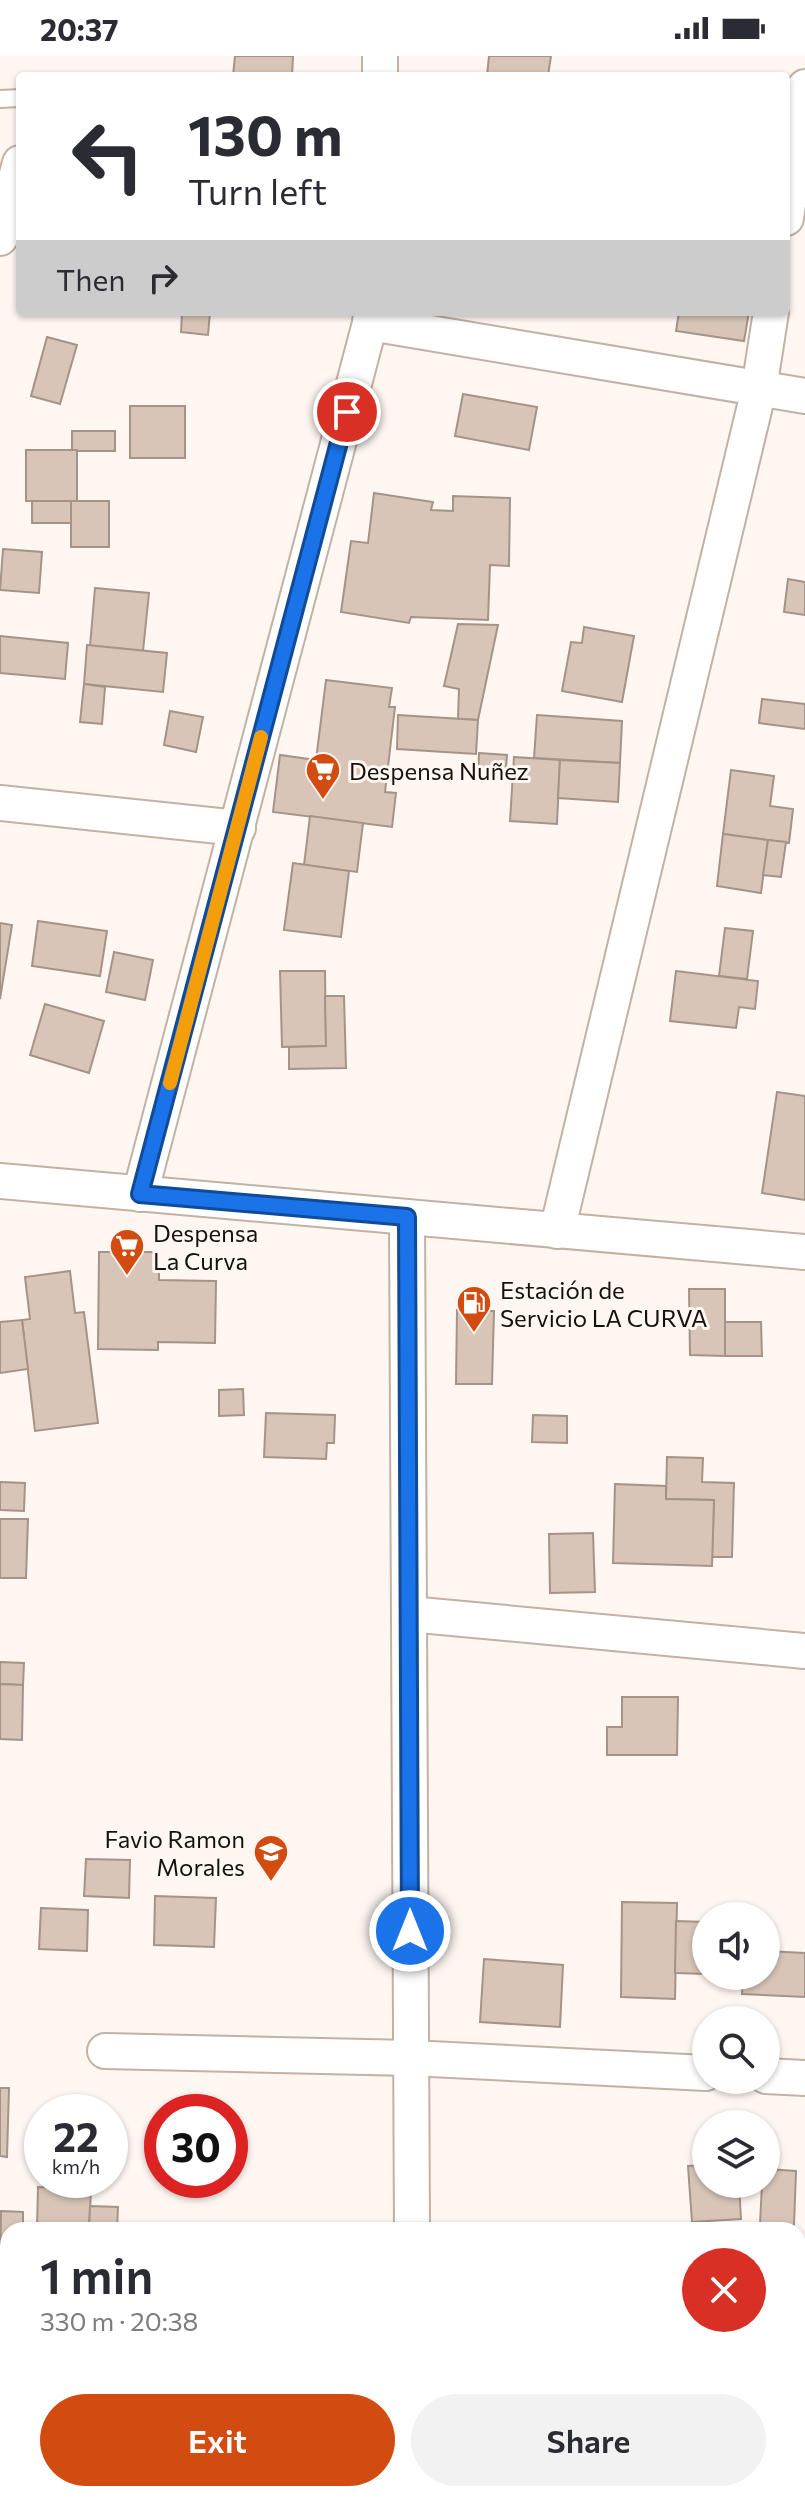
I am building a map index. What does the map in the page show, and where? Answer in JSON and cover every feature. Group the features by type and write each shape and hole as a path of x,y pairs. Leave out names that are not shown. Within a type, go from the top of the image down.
{"street":[{"path":"790,190 805,87"},
{"path":"0,238 16,178"},
{"path":"557,1231 759,389 770,316"},
{"path":"140,1194 371,318 805,396"},
{"path":"0,803 238,828"},
{"path":"0,1181 805,1252"},
{"path":"407,1217 412,2222"},
{"path":"409,1614 805,1651"},
{"path":"105,2051 411,2058 692,2072"},
{"path":"780,2077 805,2078"}],"building":[{"path":"235,56 293,56 292,72 233,72"},
{"path":"489,56 551,56 549,72 487,72"},
{"path":"182,316 210,316 208,335 181,332"},
{"path":"678,316 748,316 744,341 676,331"},
{"path":"47,337 77,345 60,404 31,396"},
{"path":"463,394 537,407 529,450 455,436"},
{"path":"130,406 185,406 185,458 130,458"},
{"path":"72,431 115,431 115,451 72,451"},
{"path":"26,450 77,450 77,501 26,501"},
{"path":"374,493 433,502 431,510 453,511 453,496 510,498 509,566 490,565 488,620 411,617 409,623 341,612 351,541 368,543"},
{"path":"32,501 71,501 71,523 32,523"},
{"path":"71,501 109,501 109,547 71,547"},
{"path":"3,549 42,552 39,593 0,590"},
{"path":"788,579 805,582 805,615 784,612"},
{"path":"95,588 149,593 143,651 90,646"},
{"path":"458,624 498,625 478,720 458,719 459,689 444,686"},
{"path":"584,627 634,636 622,702 562,691 571,642 582,643"},
{"path":"0,636 68,643 65,679 0,673"},
{"path":"87,645 167,653 163,692 84,684"},
{"path":"326,680 392,688 389,707 395,707 385,792 396,793 392,827 273,812 280,755 316,760"},
{"path":"84,684 105,687 102,724 80,722"},
{"path":"762,699 805,704 805,729 759,723"},
{"path":"170,711 203,717 196,752 164,745"},
{"path":"398,715 478,720 476,754 397,749"},
{"path":"537,715 622,721 620,763 534,758"},
{"path":"479,753 507,755 505,779 478,777"},
{"path":"514,757 560,760 557,824 510,821"},
{"path":"560,760 620,763 618,802 558,798"},
{"path":"731,770 774,776 770,806 793,809 789,843 723,834"},
{"path":"310,816 363,823 357,872 304,865"},
{"path":"723,834 768,840 761,893 717,886"},
{"path":"768,840 786,842 781,877 763,875"},
{"path":"293,863 349,871 341,937 284,930"},
{"path":"38,921 107,931 100,976 32,966"},
{"path":"0,923 12,925 0,999"},
{"path":"725,928 753,931 747,979 719,976"},
{"path":"114,952 153,960 145,1000 106,992"},
{"path":"280,971 325,971 326,1046 282,1047"},
{"path":"676,971 758,981 755,1009 739,1007 736,1028 670,1021"},
{"path":"325,996 344,996 346,1068 289,1069 289,1047 326,1046"},
{"path":"45,1004 104,1021 89,1073 30,1055"},
{"path":"777,1092 805,1096 805,1200 762,1193"},
{"path":"99,1252 159,1252 159,1280 216,1281 215,1343 158,1342 158,1350 98,1349"},
{"path":"70,1271 75,1313 84,1312 98,1423 35,1431 22,1320 30,1319 25,1277"},
{"path":"689,1289 725,1289 725,1356 690,1355"},
{"path":"457,1310 494,1311 492,1384 456,1384"},
{"path":"22,1320 28,1369 0,1373 0,1322"},
{"path":"725,1322 761,1322 762,1356 725,1356"},
{"path":"243,1389 244,1415 219,1416 219,1390"},
{"path":"266,1413 335,1415 334,1443 327,1443 326,1459 264,1457"},
{"path":"533,1415 567,1416 567,1443 532,1442"},
{"path":"667,1457 703,1458 702,1482 734,1483 732,1557 712,1557 714,1500 666,1499"},
{"path":"0,1482 25,1483 24,1511 0,1510"},
{"path":"615,1484 666,1486 666,1499 714,1500 712,1566 613,1563"},
{"path":"0,1519 28,1519 26,1578 0,1578"},
{"path":"593,1533 595,1592 550,1593 549,1534"},
{"path":"0,1662 24,1663 23,1685 0,1684"},
{"path":"0,1684 23,1685 22,1740 0,1739"},
{"path":"622,1697 678,1697 677,1755 607,1755 607,1727 622,1727"},
{"path":"86,1859 130,1860 129,1898 84,1896"},
{"path":"155,1896 216,1898 214,1947 154,1945"},
{"path":"622,1902 677,1903 675,1999 621,1997"},
{"path":"41,1908 88,1910 87,1951 39,1949"},
{"path":"676,1921 692,1922 692,1974 675,1973"},
{"path":"780,1952 805,1953 805,1997 742,1994 742,1990 780,1990"},
{"path":"484,1959 563,1965 560,2027 480,2022"},
{"path":"0,2088 9,2088 7,2157 0,2156"},
{"path":"688,2166 692,2166 692,2198 740,2198 741,2219 692,2222"},
{"path":"780,2170 796,2171 794,2222 760,2222 761,2198 780,2198"},
{"path":"38,2198 91,2198 89,2222 37,2222"},
{"path":"90,2206 118,2207 117,2222 89,2222"},
{"path":"1,2211 23,2212 23,2222 1,2222"}],"slow traffic":[{"path":"170,1083 261,737"}],"place":[{"name":"Despensa Nuñez","path":"323,801"},
{"name":"Despensa La Curva","path":"127,1277"},
{"name":"Estación de Servicio LA CURVA","path":"474,1334"},
{"name":"Favio Ramon Morales","path":"271,1883"}],"route":[{"path":"347,412 140,1194 407,1217 410,1931"}]}
